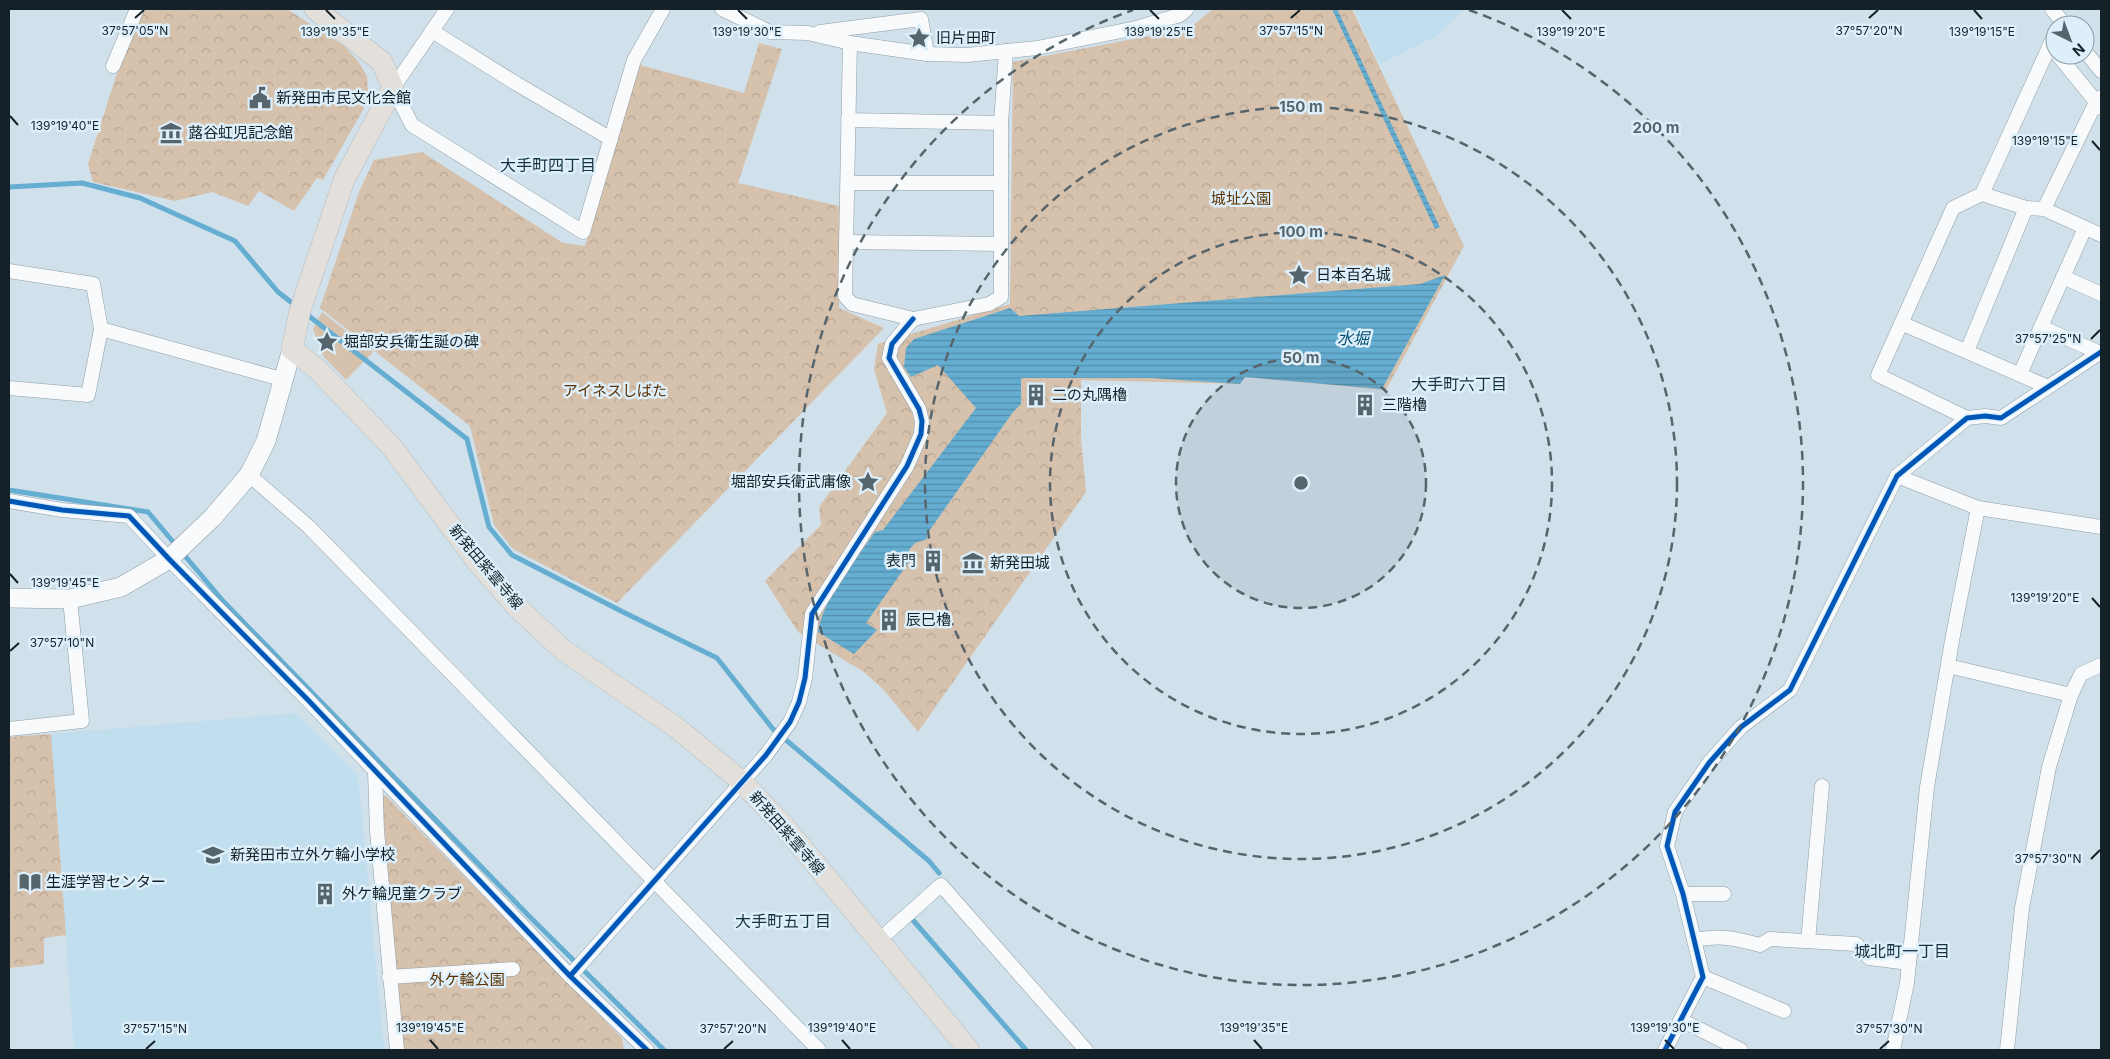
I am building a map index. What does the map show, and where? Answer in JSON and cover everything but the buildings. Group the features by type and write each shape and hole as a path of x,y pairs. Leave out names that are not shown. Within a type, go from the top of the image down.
{"main road":[{"path":"292,349 300,311 344,180 393,88 382,62 314,9"},
{"name":"新発田紫雲寺線","path":"292,349 317,369 391,446 476,560 529,618 563,650 677,728 741,781 784,826 968,1050"}],"street":[{"path":"113,66 137,9"},
{"path":"447,9 393,88 412,125 583,232 634,60 663,9"},
{"path":"722,9 770,32 808,33 921,19 927,54"},
{"path":"808,33 850,42 927,54 967,55 1037,48 1136,28 1180,15 1187,9"},
{"path":"432,31 611,139"},
{"path":"850,42 845,296 852,304 913,319 989,304 1001,297 1001,123 1006,51"},
{"path":"2045,61 1982,194 1953,208 1878,375 1967,418 1985,416 2001,418 2100,353"},
{"path":"2044,209 2099,103 2067,65"},
{"path":"848,120 1001,123"},
{"path":"848,183 1001,183"},
{"path":"1982,194 2026,208 2044,209 2101,235"},
{"path":"1967,352 2026,208"},
{"path":"2020,374 2085,228"},
{"path":"847,242 1001,244"},
{"path":"9,270 93,284 101,329 88,395 9,388"},
{"path":"2063,278 2101,294"},
{"path":"570,976 741,781 766,756 790,722 805,678 812,614 907,466 918,442 922,421 918,409 889,358 892,344 913,319"},
{"path":"1901,322 2048,387"},
{"path":"2041,327 2100,353"},
{"path":"101,329 285,380"},
{"path":"9,598 70,598 121,587 169,559 213,517 249,475 266,441 285,380 292,349"},
{"path":"1665,1050 1703,977 1683,894 1667,846 1675,812 1709,763 1741,728 1790,690 1897,476 1967,418"},
{"path":"249,475 309,527 819,1050"},
{"path":"1897,476 1978,508 2101,528"},
{"path":"9,502 62,510 129,516 301,693 570,976 647,1050"},
{"path":"1893,1050 1907,983 1927,787 1978,508"},
{"path":"9,729 82,721 70,598"},
{"path":"2006,1050 2022,908 2049,767 2071,695 2081,674 2101,665"},
{"path":"1948,666 2071,695"},
{"path":"375,772 377,831 397,1050"},
{"path":"1808,941 1822,786"},
{"path":"878,941 941,885 1086,1050"},
{"path":"1683,894 1724,894"},
{"path":"1694,940 1715,936 1731,937 1760,945 1770,939 1856,944 1869,958 1909,963"},
{"path":"389,977 513,969"},
{"path":"1703,977 1784,1011"},
{"path":"1681,1020 1741,1050"}],"shaded area":[{"path":"1354,9 1465,9 1435,37 1380,64"},
{"name":"新発田市立外ケ輪小学校","path":"296,713 358,775 384,1050 74,1050 51,734"}],"green space":[{"path":"144,9 287,9 344,46 358,61 367,76 368,93 363,110 323,180 317,178 294,211 259,191 248,206 212,192 175,201 93,182 88,164 118,70"},
{"name":"城址公園","path":"1213,9 1352,9 1464,246 1386,390 1245,377 1240,384 1081,380 1081,438 1086,492 918,732 884,690 864,672 798,632 765,581 821,525 819,507 887,413 874,369 878,344 1010,304 1013,62 1190,28"},
{"name":"アイネスしばた","path":"759,43 782,49 738,183 839,206 839,308 884,328 617,603 513,549 494,525 470,426 320,308 359,192 374,160 422,152 563,243 585,246 636,64 744,93"},
{"path":"322,312 373,352 346,380 323,356 313,329"},
{"path":"51,734 66,935 44,938 44,964 9,968 9,737"},
{"name":"外ケ輪公園","path":"385,795 622,1038 624,1050 403,1050 382,800"}],"water":[{"path":"1332,9 1337,9 1440,227 1435,229"},
{"name":"水堀","path":"1445,275 1382,389 1245,377 1240,384 1151,378 1021,378 1021,404 1013,412 927,534 927,539 915,543 909,550 908,563 866,623 877,630 854,654 818,632 821,619 833,592 850,567 875,532 883,530 976,408 938,365 911,377 904,367 906,348 914,339 1010,308 1019,316 1420,284"}],"waterway":[{"path":"9,187 82,183 140,198 235,241 278,292 296,306"},
{"path":"305,313 467,439 489,527 512,555 717,658 773,729 929,861 939,873"},
{"path":"9,490 148,512 223,601 530,917 664,1050"},
{"path":"912,919 1026,1050"}],"cycle path":[{"path":"570,976 766,755 790,722 799,702 805,678 812,614 907,466 921,434 922,421 919,409 889,358 892,344 913,319"},
{"path":"1665,1050 1703,977 1683,894 1667,846 1675,812 1709,763 1741,727 1790,690 1897,476 1967,418 1985,416 2001,418 2101,352"},
{"path":"9,501 62,510 129,516 308,700 570,976 647,1050"}],"place":[{"name":"旧片田町","path":"919,38"},
{"name":"新発田市民文化会館","path":"260,98"},
{"name":"蕗谷虹児記念館","path":"171,133"},
{"name":"日本百名城","path":"1299,275"},
{"name":"堀部安兵衛生誕の碑","path":"327,342"},
{"name":"二の丸隅櫓","path":"1036,395"},
{"name":"三階櫓","path":"1365,405"},
{"name":"堀部安兵衛武庸像","path":"868,482"},
{"name":"表門","path":"933,561"},
{"name":"新発田城","path":"973,563"},
{"name":"辰巳櫓","path":"889,620"},
{"name":"新発田市立外ケ輪小学校","path":"213,855"},
{"name":"生涯学習センター","path":"30,882"},
{"name":"外ケ輪児童クラブ","path":"325,894"}],"district":[{"name":"大手町四丁目","path":"548,165"},
{"name":"大手町六丁目","path":"1459,384"},
{"name":"大手町五丁目","path":"783,921"},
{"name":"城北町一丁目","path":"1902,951"}]}
